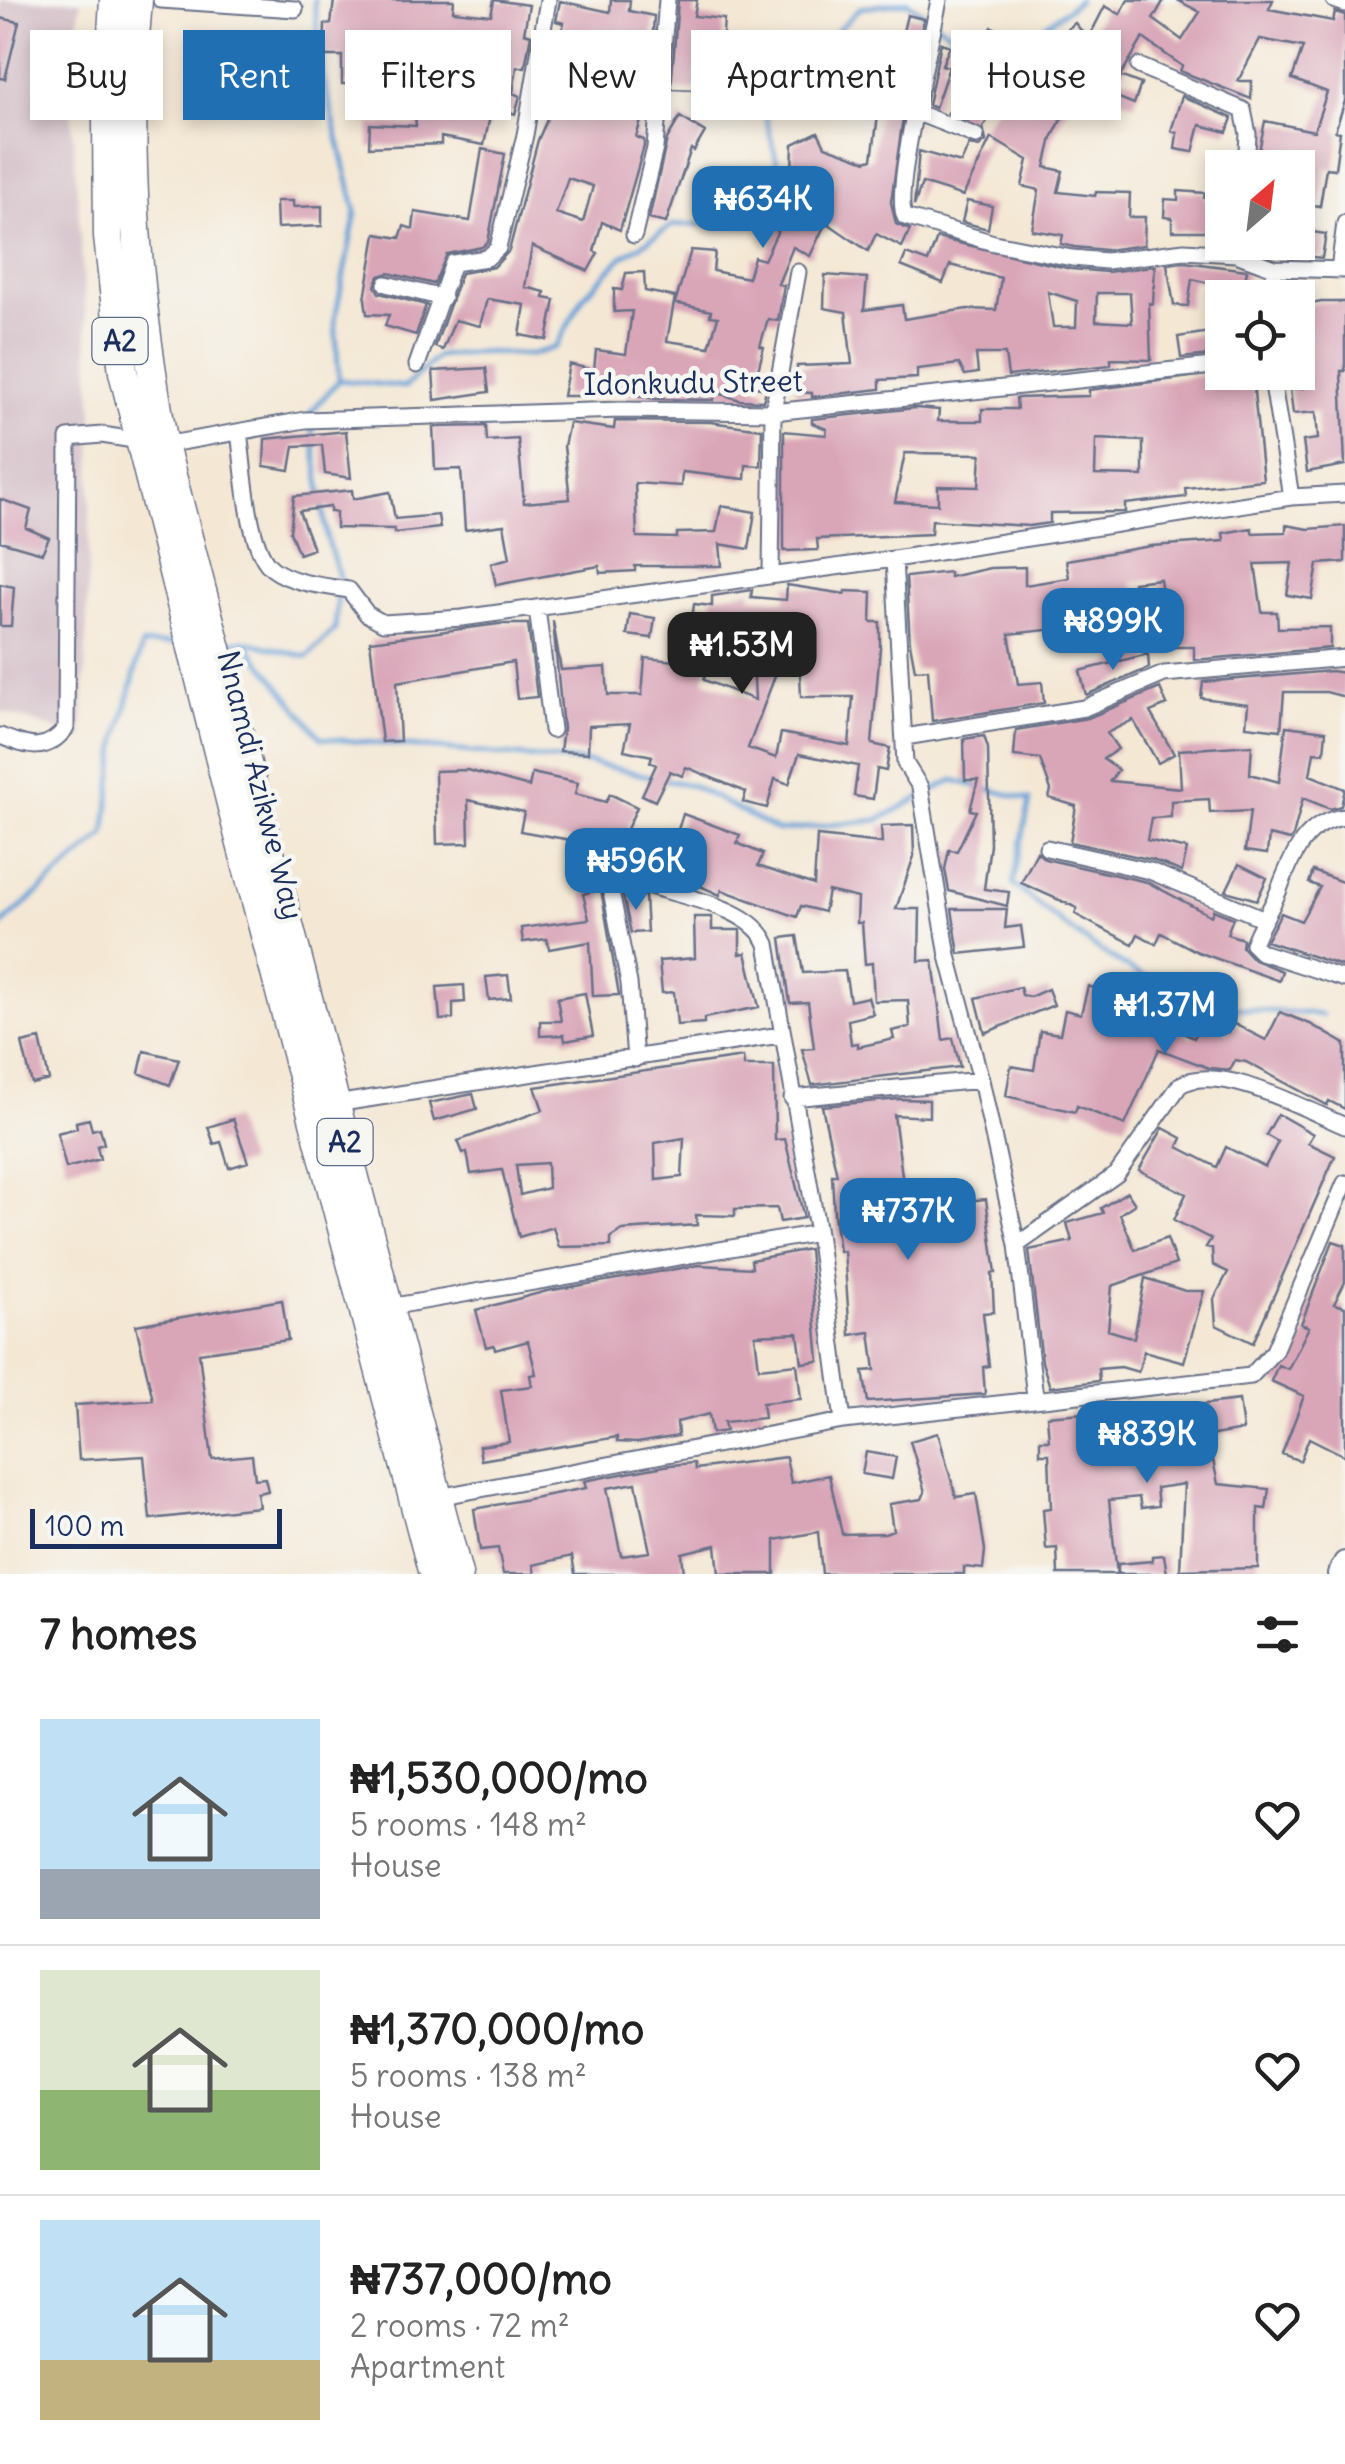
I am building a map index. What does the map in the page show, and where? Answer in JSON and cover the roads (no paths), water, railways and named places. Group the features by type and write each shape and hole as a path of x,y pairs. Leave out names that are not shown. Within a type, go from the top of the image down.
{"highway":[{"name":"Nnamdi Azikwe Way","path":"114,0 107,120 108,237 123,372 152,443 390,1307 458,1574"},
{"name":"Nnamdi Azikwe Way","path":"138,0 133,106 136,250 152,443 433,1574"}],"main road":[{"path":"1339,1574 1345,1563"}],"street":[{"path":"162,0 296,9"},
{"path":"417,365 452,263 487,258 498,248 525,135 548,0"},
{"path":"634,236 655,148 666,0"},
{"path":"1334,0 1345,4"},
{"path":"931,42 938,8"},
{"path":"1139,66 1243,110 1247,150"},
{"path":"931,118 976,136"},
{"path":"914,120 901,212 916,222 1072,258 1106,261 1205,250"},
{"path":"1259,260 1274,268 1342,270 1345,224"},
{"path":"1273,280 1274,268"},
{"path":"772,574 773,412 798,272"},
{"path":"386,284 443,298"},
{"name":"Idonkudu Street","path":"0,736 33,749 54,743 66,728 68,438 102,435 152,443 312,420 621,410 773,412 1205,367"},
{"path":"1274,390 1291,497"},
{"path":"239,432 257,550 272,569 354,592 367,614 383,623 537,608 894,560 1291,497 1345,494"},
{"path":"894,560 905,763 920,787 948,956 981,1080 1016,1246 1035,1396"},
{"path":"537,608 552,730"},
{"path":"906,737 1084,708 1164,674 1345,658"},
{"path":"1345,818 1321,825 1290,856 1280,888 1262,918 1254,948 1345,979"},
{"path":"1047,848 1150,872 1262,918"},
{"path":"644,884 760,928 767,944 780,1036 818,1233 843,1421"},
{"path":"612,896 629,983 635,1059"},
{"path":"335,1104 780,1036"},
{"path":"1016,1246 1117,1174 1180,1085 1191,1079 1205,1077 1259,1089 1345,1126"},
{"path":"792,1098 981,1080"},
{"path":"438,1497 843,1421 1035,1396 1235,1378 1261,1369 1274,1351 1345,1184"},
{"path":"390,1307 818,1233"}],"waterway":[{"path":"314,0 323,76 356,212 335,319 339,380"},
{"path":"227,642 244,641 307,657 335,630 339,577 327,539 310,413 339,380 405,387 438,356 484,352 531,355 556,347 584,296 622,257 673,225 770,222 780,174 759,91 812,56 860,8 907,2 995,64 1079,0"},
{"path":"244,641 321,738 591,763 693,786 778,831 878,820 953,780 1030,800 1013,884 1059,921 1137,973 1192,997 1233,1007 1322,1015"},
{"path":"0,926 105,834 118,739 142,645 181,643"}]}
